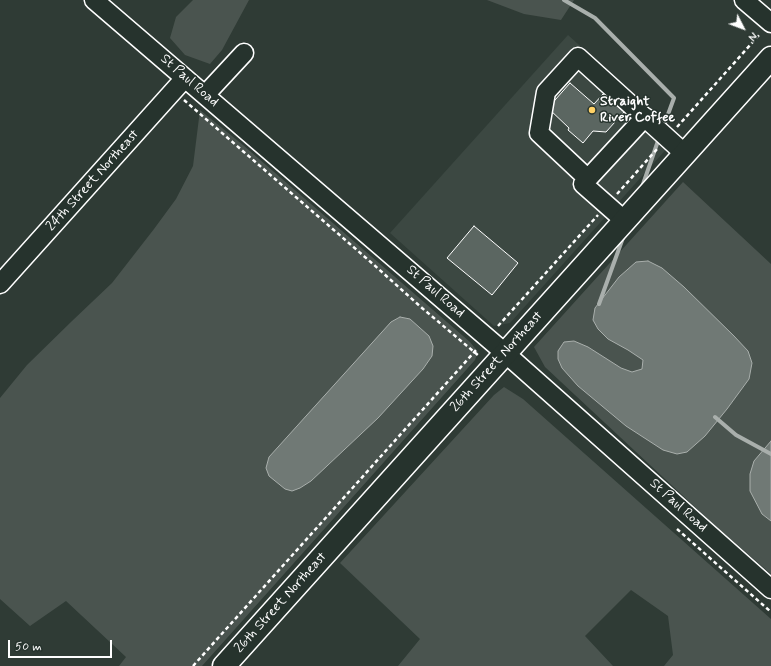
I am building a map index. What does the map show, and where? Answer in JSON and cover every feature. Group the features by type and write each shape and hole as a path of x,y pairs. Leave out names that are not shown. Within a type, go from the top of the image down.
{"main road":[{"name":"26th Street Northeast","path":"224,666 771,58"}],"street":[{"name":"St Paul Road","path":"94,0 488,338 771,589"},
{"path":"744,0 771,23"},
{"path":"205,95 244,53"},
{"path":"588,179 539,133 546,92 578,57 685,154"},
{"name":"24th Street Northeast","path":"0,284 185,78"},
{"path":"625,221 583,184 645,117"}],"path":[{"path":"193,666 771,23"},
{"path":"173,91 374,264 422,308 475,352"}],"shaded area":[{"path":"193,0 249,0 222,50 210,64 185,55 170,38 176,17"},
{"path":"487,0 574,0 561,20 524,14"},
{"path":"568,35 679,135 510,323 494,326 390,233"},
{"path":"200,110 243,145 470,342 478,352 475,360 202,666 119,666 126,657 66,601 30,626 0,599 0,398 27,365 112,283 176,199 193,166"},
{"path":"683,182 771,264 771,574 710,521 545,367 534,347"},
{"path":"648,261 662,268 684,287 734,336 748,351 752,363 749,379 705,436 687,452 677,454 663,450 626,426 578,386 562,368 558,359 558,351 564,342 574,341 588,347 621,368 632,372 642,369 643,360 608,339 598,329 593,320 595,308 619,277 636,262"},
{"path":"400,317 410,319 429,336 433,346 432,356 423,369 378,418 311,481 292,491 285,489 269,476 266,468 269,457 391,322"},
{"path":"504,387 523,399 771,619 771,666 664,666 673,655 668,616 631,590 585,636 613,666 398,666 420,639 340,563 494,395"},
{"path":"771,441 771,521 762,514 750,491 750,474 754,461"}],"building":[{"path":"570,83 594,104 603,94 624,112 606,132 593,131 583,143 568,130 569,128 548,108"},
{"path":"474,226 518,263 492,295 447,258"}],"waterway":[{"path":"564,0 595,18 674,98 663,128"},
{"path":"641,190 659,138"},
{"path":"599,304 624,235"},
{"path":"715,417 736,435 771,454"}],"place":[{"name":"Straight River Coffee","path":"592,110"}]}
